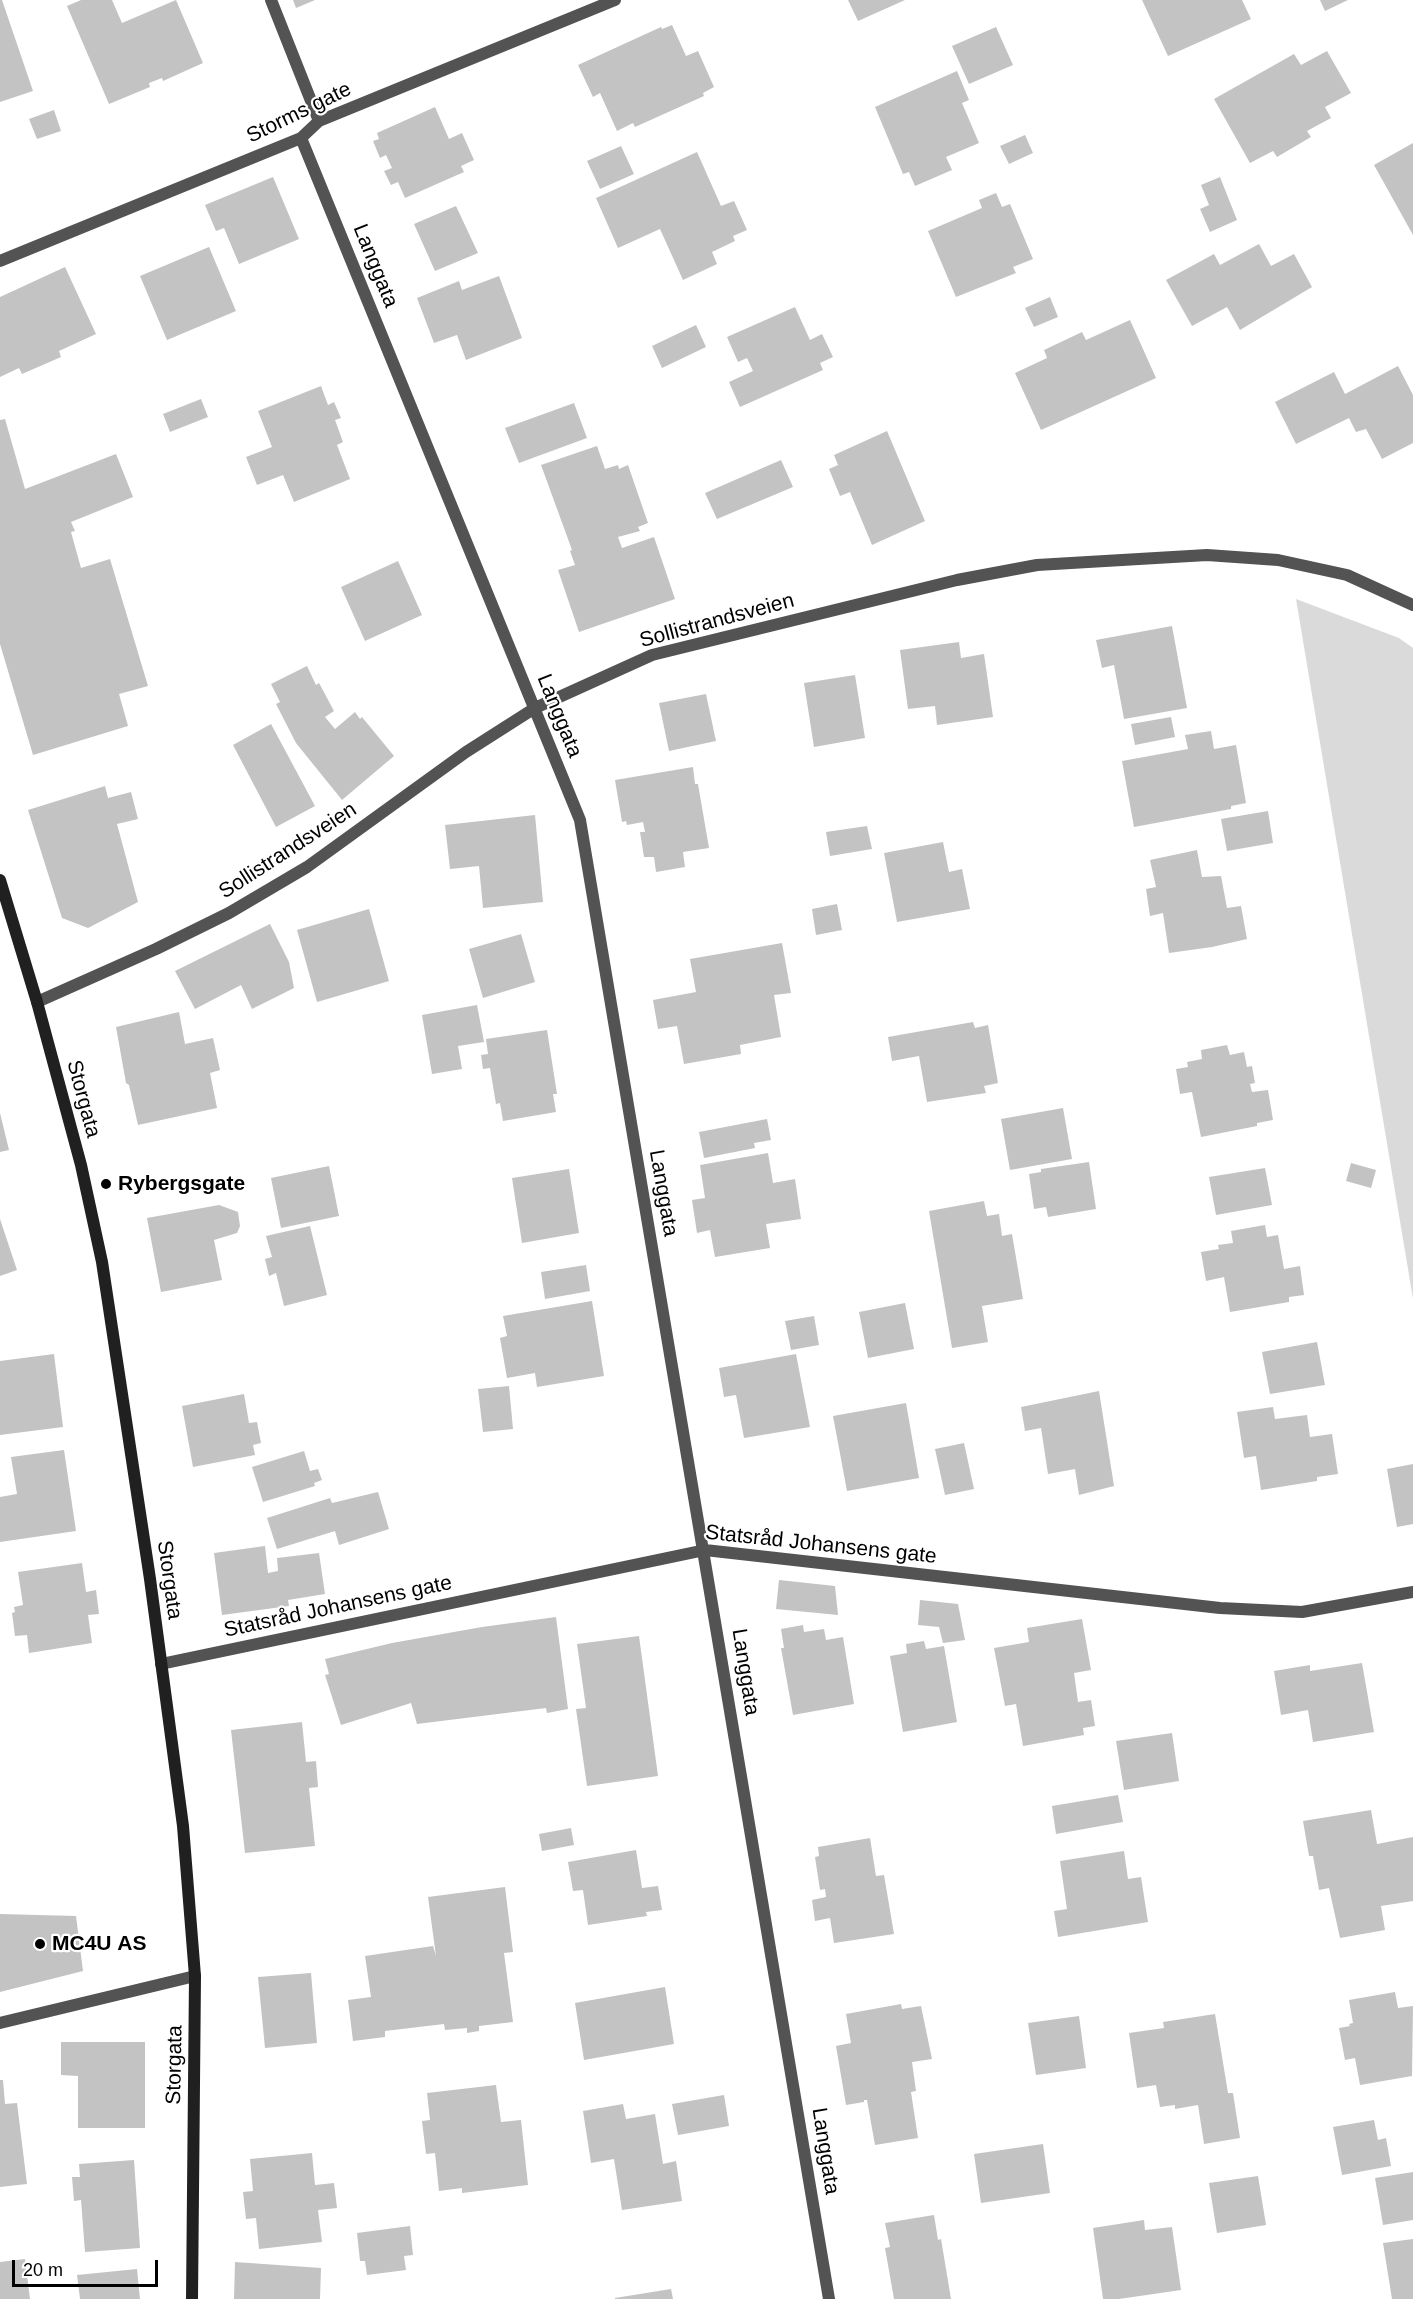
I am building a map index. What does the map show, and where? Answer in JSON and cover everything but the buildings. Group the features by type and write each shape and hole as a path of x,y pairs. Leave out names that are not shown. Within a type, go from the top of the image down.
{"main road":[{"name":"Storgata","path":"0,880 38,1002 81,1166 102,1262 183,1826 195,1976 192,2299"}],"street":[{"path":"271,0 319,121"},
{"name":"Storms gate","path":"0,261 301,138 319,121 615,0"},
{"name":"Langgata","path":"301,138 580,820 830,2299"},
{"name":"Sollistrandsveien","path":"38,1002 229,913 307,867 466,752 535,708 652,655 957,580 1037,565 1207,555 1278,560 1347,575 1413,605"},
{"name":"Statsråd Johansens gate","path":"161,1664 705,1550 1220,1608 1302,1612 1413,1592"},
{"path":"0,2023 195,1976"}],"shaded area":[{"path":"1296,599 1399,638 1413,648 1413,1299"}],"place":[{"name":"Rybergsgate","path":"106,1184"},
{"name":"MC4U AS","path":"40,1944"}]}
